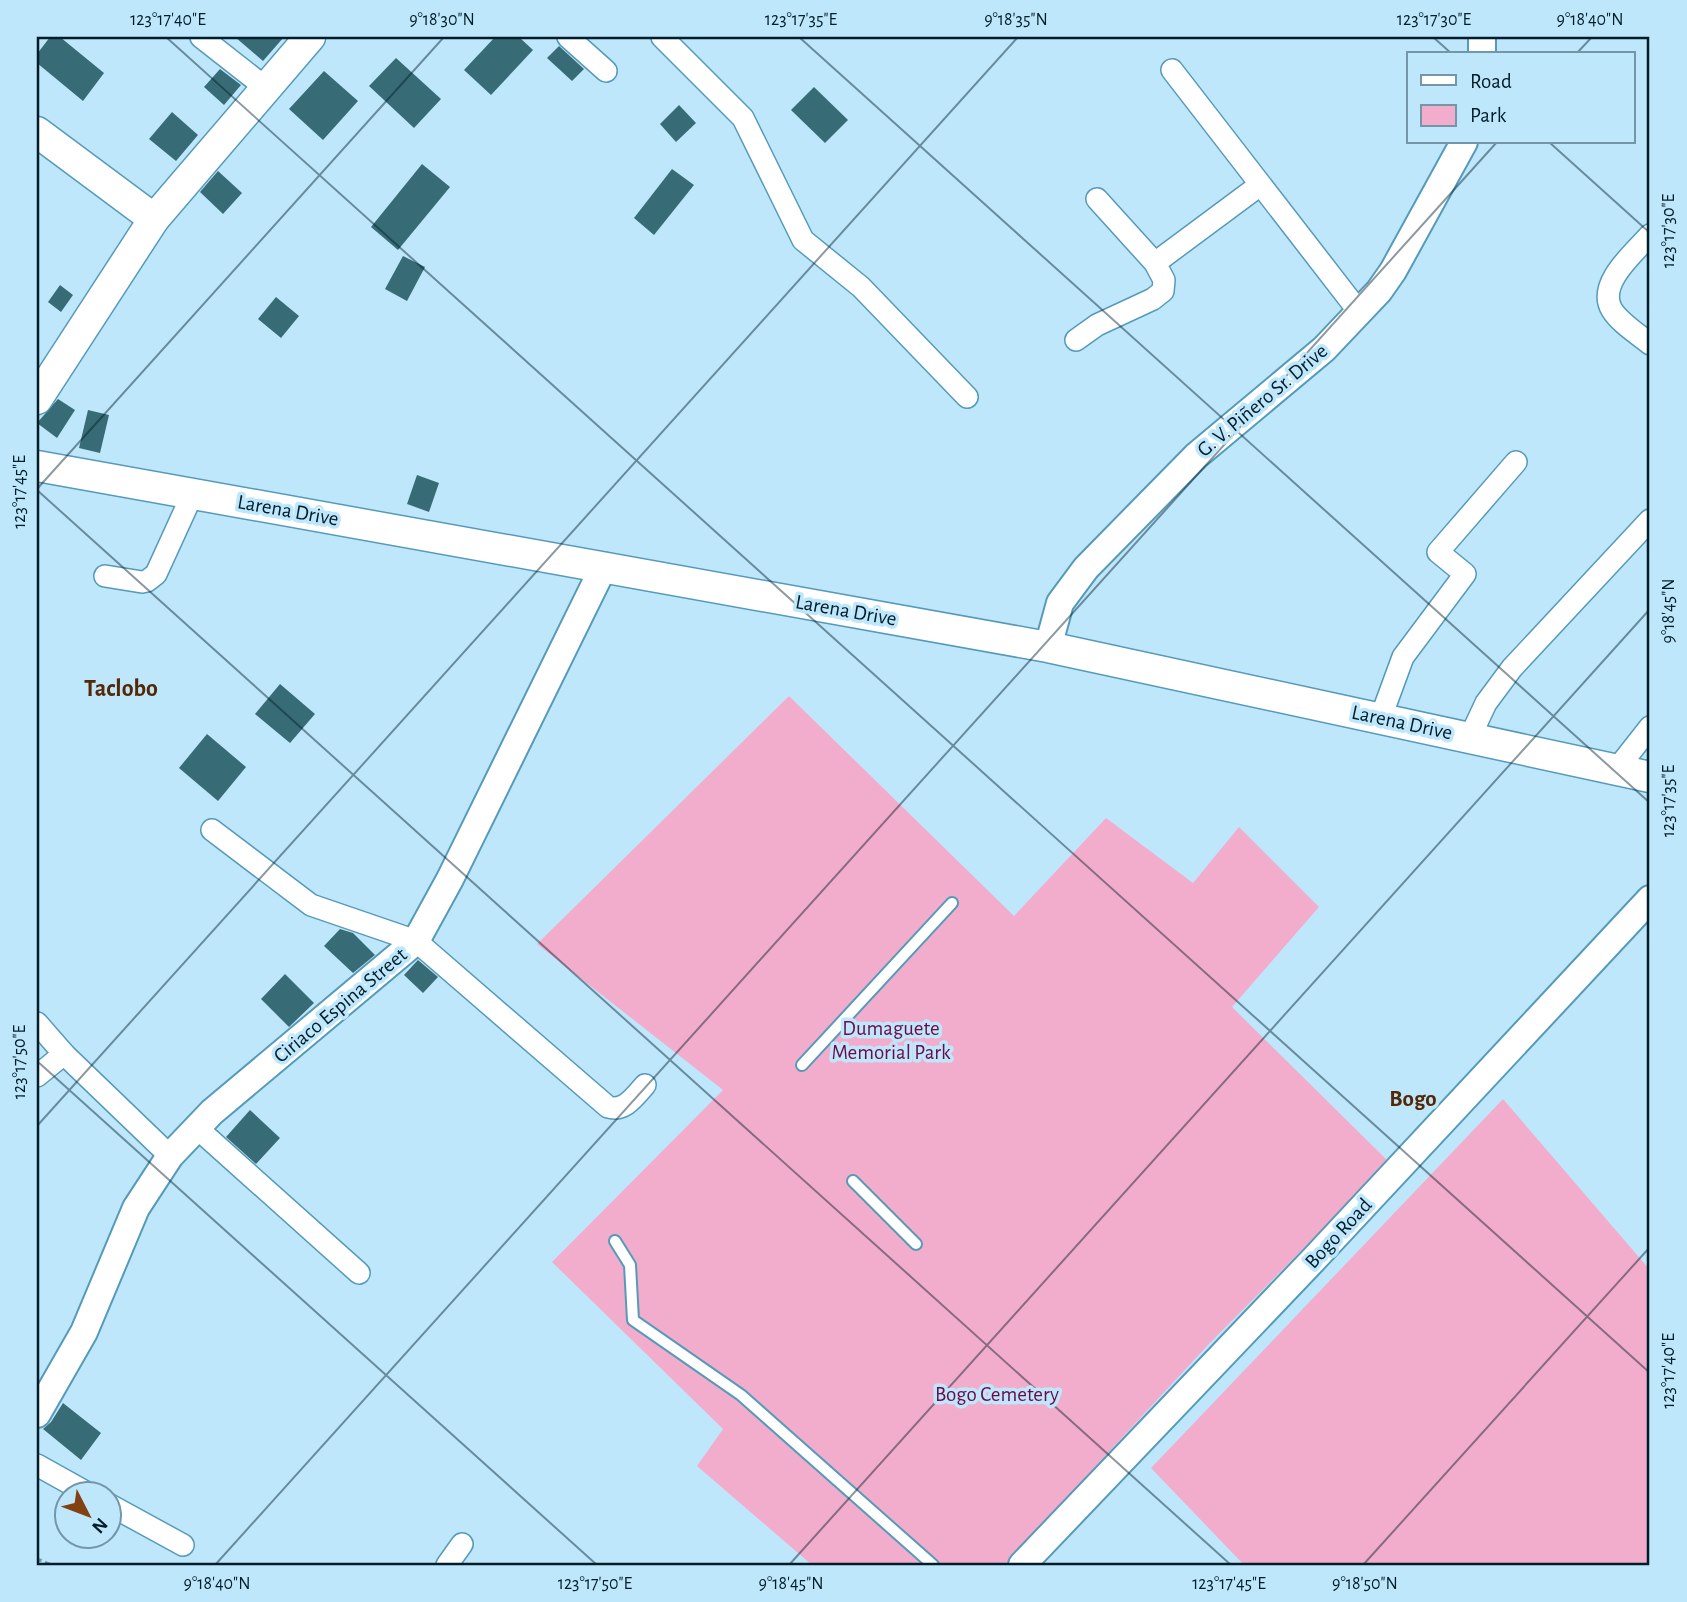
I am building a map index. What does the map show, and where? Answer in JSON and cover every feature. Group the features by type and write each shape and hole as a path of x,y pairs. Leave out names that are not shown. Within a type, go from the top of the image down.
{"main road":[{"path":"37,399 154,219 310,37"},
{"path":"37,132 154,219"},
{"name":"Larena Drive","path":"37,466 1048,647 1650,777"}],"street":[{"path":"201,37 266,88"},
{"path":"568,37 606,71"},
{"path":"662,37 743,118 803,240 861,287 967,397"},
{"path":"1172,70 1360,313"},
{"name":"G. V. Piñero Sr. Drive","path":"1048,647 1060,603 1086,568 1196,456 1295,375 1360,313 1393,271 1463,144"},
{"path":"1155,263 1260,186"},
{"path":"1076,340 1097,325 1153,299 1163,291 1164,280 1155,263 1097,199"},
{"path":"1650,235 1609,286 1608,299 1612,310 1650,344"},
{"path":"1381,717 1403,657 1465,574 1437,552 1516,462"},
{"path":"105,576 142,582 156,574 194,494"},
{"path":"1469,737 1486,703 1512,668 1650,520"},
{"name":"Ciriaco Espina Street","path":"37,1414 83,1332 136,1208 170,1156 212,1112 416,941 450,879 604,566"},
{"path":"1617,769 1650,727"},
{"path":"212,830 310,905 416,941 608,1107 621,1108 645,1085"},
{"name":"Bogo Road","path":"1022,1565 1315,1258 1650,899"},
{"path":"37,1023 64,1054 170,1156"},
{"path":"37,1076 64,1054"},
{"path":"197,1128 359,1273"},
{"path":"37,1465 65,1480"},
{"path":"122,1512 183,1545"},
{"path":"447,1565 462,1544"}],"lane":[{"path":"802,1065 952,903"},
{"path":"853,1181 916,1244"},
{"path":"615,1241 630,1265 633,1320 741,1395 933,1565"}],"path":[{"path":"37,1559 51,1565"}],"green space":[{"name":"Dumaguete Memorial Park","path":"789,696 1014,916 1106,818 1193,883 1239,827 1319,907 1232,1007 1389,1162 1208,1345 1004,1565 812,1565 697,1466 723,1429 552,1262 723,1090 537,944"},
{"path":"1503,1099 1650,1270 1650,1565 1244,1565 1151,1468"}],"building":[{"path":"50,37 60,37 104,73 83,101 37,63 37,54"},
{"path":"235,37 284,37 263,61"},
{"path":"495,37 519,37 533,50 491,95 464,70"},
{"path":"559,46 584,69 572,81 547,58"},
{"path":"396,58 441,99 414,128 369,86"},
{"path":"220,69 241,85 224,105 204,87"},
{"path":"324,71 358,101 323,140 289,109"},
{"path":"814,87 848,120 825,143 791,110"},
{"path":"679,105 696,123 676,142 660,124"},
{"path":"172,112 198,135 176,161 149,139"},
{"path":"422,164 450,187 398,250 371,227"},
{"path":"672,169 694,185 654,235 634,218"},
{"path":"218,171 242,193 223,214 200,192"},
{"path":"403,256 425,267 407,301 385,289"},
{"path":"60,285 73,295 61,312 48,302"},
{"path":"276,297 299,316 281,338 258,319"},
{"path":"58,399 75,410 57,438 37,423"},
{"path":"88,410 109,415 100,453 79,448"},
{"path":"417,475 439,483 429,512 407,504"},
{"path":"280,684 315,714 290,743 255,714"},
{"path":"207,734 246,767 218,801 179,768"},
{"path":"340,929 353,933 375,955 353,973 324,946"},
{"path":"418,960 438,977 423,993 404,975"},
{"path":"285,974 314,1003 289,1027 261,999"},
{"path":"250,1110 280,1138 256,1164 226,1137"},
{"path":"63,1403 101,1433 81,1460 43,1429"}],"district":[{"name":"Taclobo","path":"121,688"},
{"name":"Bogo","path":"1413,1098"}],"park label":[{"name":"Bogo Cemetery","path":"997,1394"}]}
